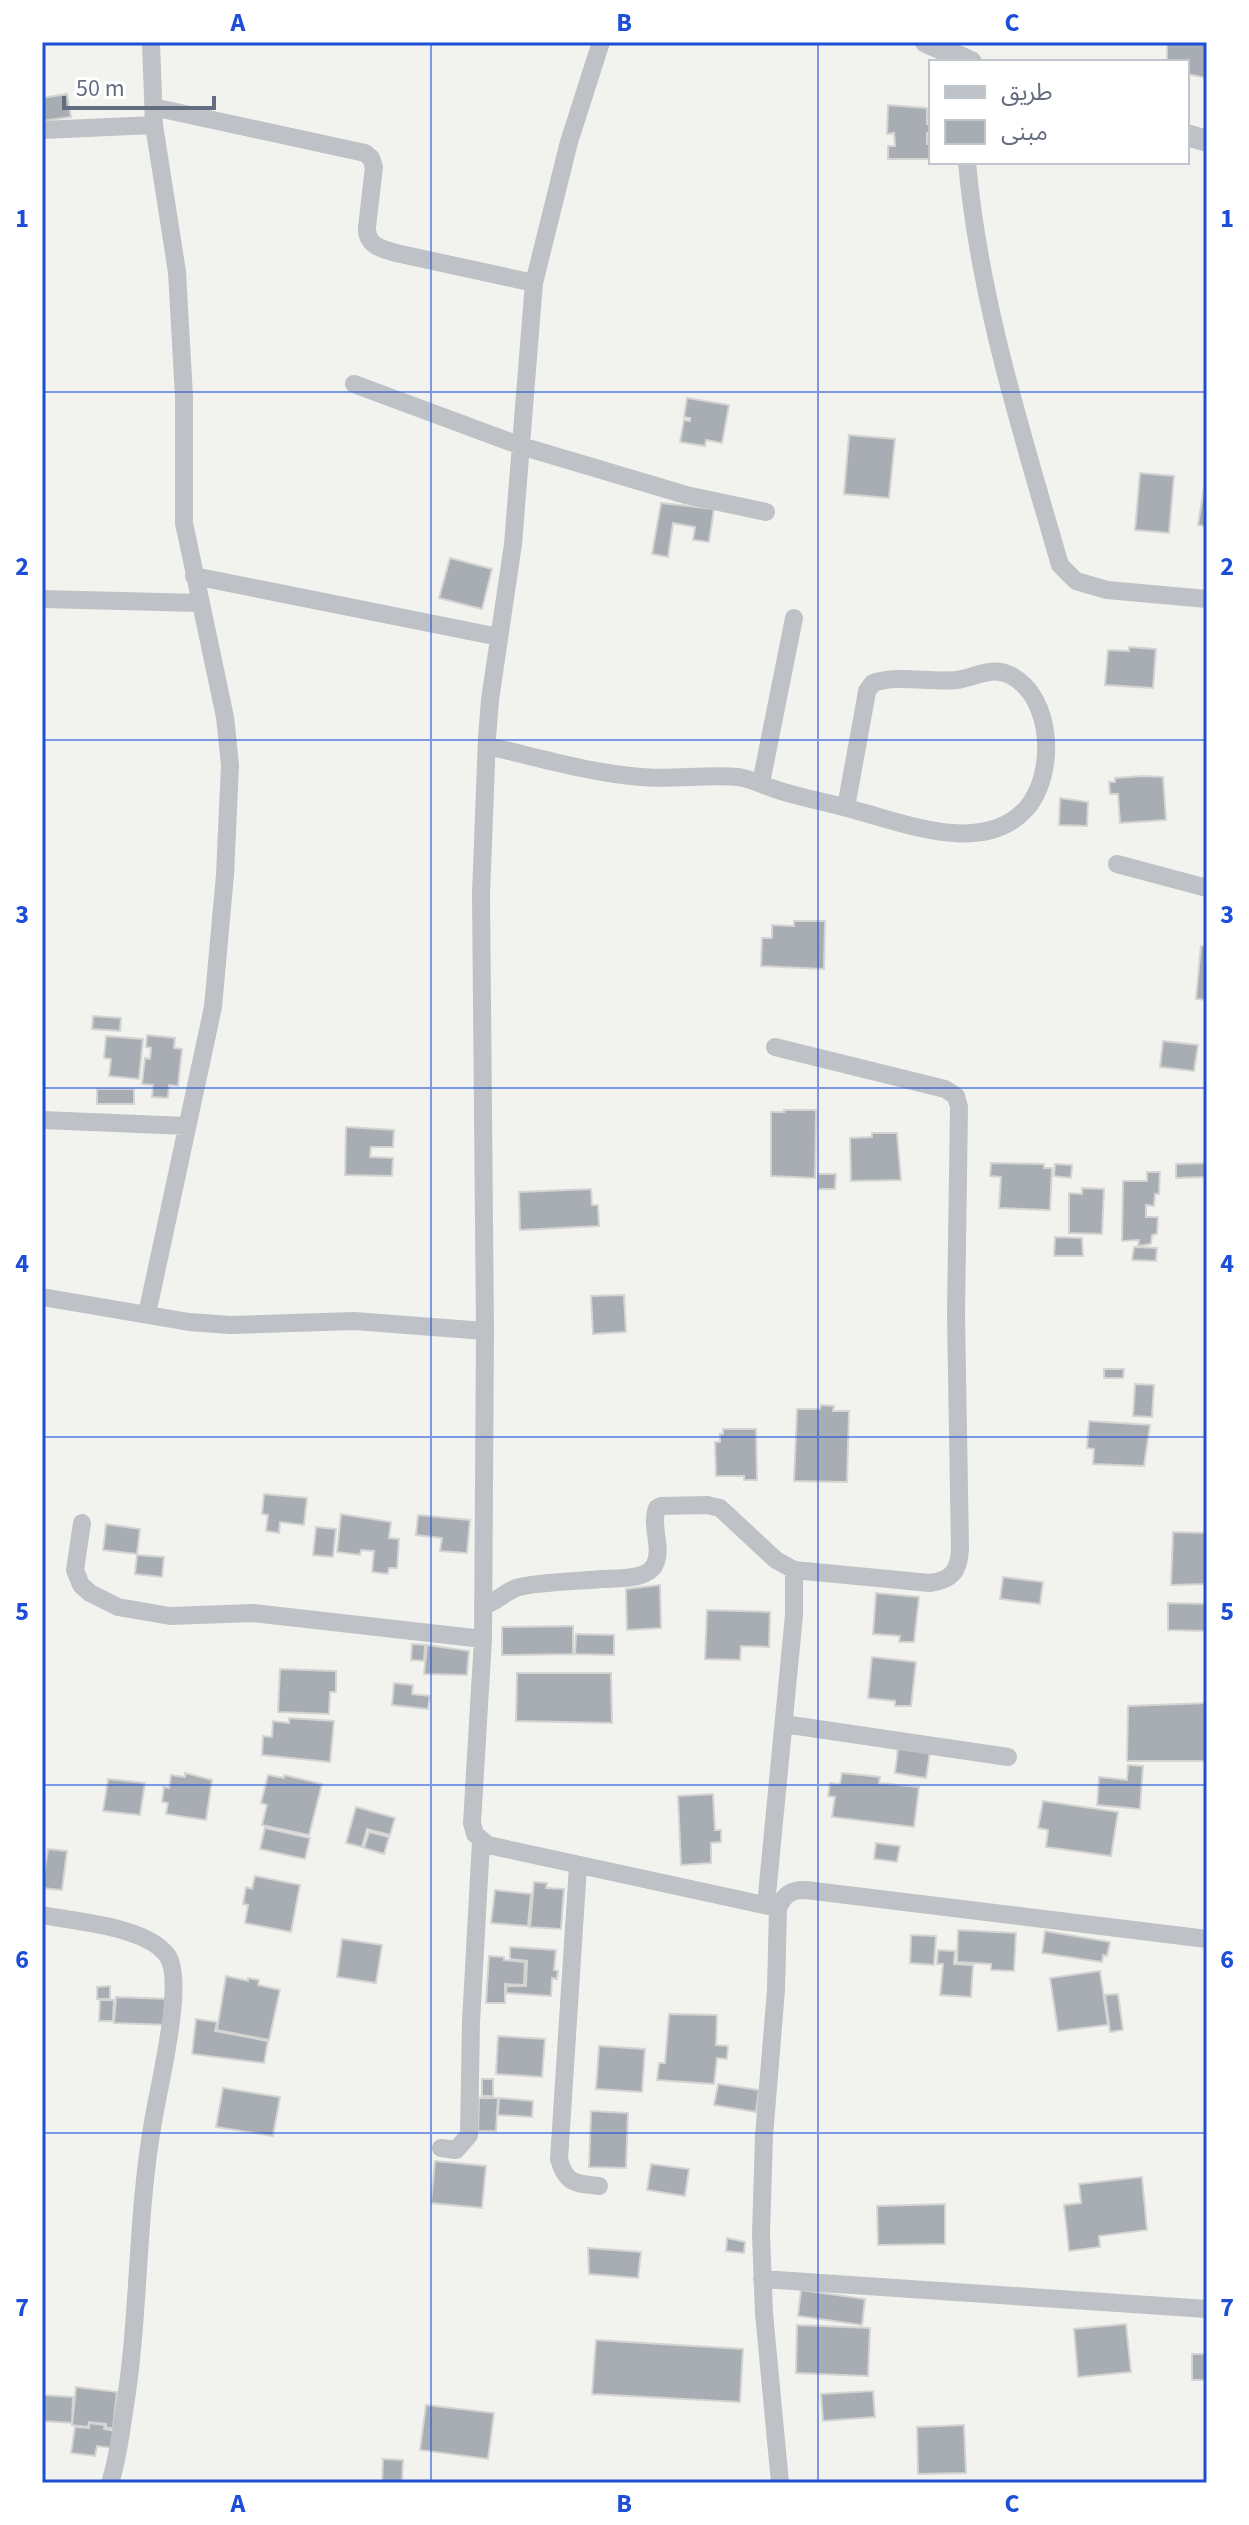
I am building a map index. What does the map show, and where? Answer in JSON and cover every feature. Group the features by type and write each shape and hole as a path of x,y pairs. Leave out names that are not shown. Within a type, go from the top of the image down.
{"street":[{"path":"147,1314 205,1048 219,966 230,765 225,717 184,523 184,397 177,272 154,116 151,42"},
{"path":"601,42 557,185 534,283 513,544 487,746 481,894 485,1331 483,1639 472,1823 481,1842 578,1866 772,1906"},
{"path":"926,42 965,60"},
{"path":"42,130 154,116 365,153 374,167 367,236 371,243 396,253 534,283"},
{"path":"967,164 975,231 988,297 1018,418 1060,565 1076,581 1107,590 1207,599"},
{"path":"354,384 521,446 686,495 766,512"},
{"path":"194,576 499,637"},
{"path":"42,599 200,603"},
{"path":"761,783 794,618"},
{"path":"487,746 610,774 738,777 781,792 899,823 975,833 1008,824 1031,802 1041,784 1047,749 1044,723 1032,696 1021,682 993,670 959,680 873,683 867,691 846,807"},
{"path":"1117,864 1207,888"},
{"path":"483,1606 520,1587 629,1577 650,1571 657,1555 654,1516 661,1506 707,1505 720,1508 776,1560 794,1570 930,1583 944,1581 953,1575 960,1564 956,1314 959,1107 956,1096 945,1089 775,1047"},
{"path":"42,1120 187,1126"},
{"path":"42,1297 189,1322 230,1325 354,1321 485,1331"},
{"path":"82,1523 75,1570 77,1577 90,1593 118,1607 170,1616 253,1613 483,1639"},
{"path":"780,2483 762,2279 761,2186 776,1990 772,1906 794,1570"},
{"path":"784,1724 1008,1757"},
{"path":"441,2148 456,2150 469,2135 471,2022 481,1842"},
{"path":"578,1866 559,2159 562,2172 575,2183 599,2186"},
{"path":"772,1906 788,1892 806,1890 1207,1939"},
{"path":"42,1915 135,1934 154,1943 169,1957 175,1999 147,2158 132,2359 119,2456 110,2483"},
{"path":"762,2279 903,2291 1207,2309"}],"building":[{"path":"1167,42 1207,42 1207,78 1189,74 1189,60 1167,60"},
{"path":"67,94 71,117 42,121 42,98"},
{"path":"888,105 927,108 929,159 888,159 888,146 895,146 894,133 887,134"},
{"path":"687,398 729,405 722,443 706,440 705,446 680,442 684,420 690,421 690,418 684,417"},
{"path":"849,435 895,439 889,498 844,494"},
{"path":"1140,473 1174,476 1169,533 1135,530"},
{"path":"1204,488 1207,488 1207,527 1198,525"},
{"path":"661,503 714,509 709,542 693,540 695,527 673,523 668,557 652,554"},
{"path":"450,558 492,569 482,609 439,598"},
{"path":"1129,647 1156,649 1153,688 1105,685 1108,650 1129,651"},
{"path":"1163,777 1166,820 1120,823 1118,794 1110,794 1109,782 1115,782 1115,778"},
{"path":"1060,798 1088,802 1087,826 1059,825"},
{"path":"794,921 825,921 824,969 761,966 762,938 772,938 772,925 794,926"},
{"path":"1201,946 1207,946 1207,1000 1196,999"},
{"path":"93,1016 121,1018 120,1031 92,1029"},
{"path":"147,1035 175,1038 174,1048 182,1049 178,1086 169,1085 168,1098 152,1097 153,1085 142,1084 145,1058 150,1059 151,1048 146,1047"},
{"path":"106,1036 143,1039 139,1079 109,1076 111,1059 104,1058"},
{"path":"1163,1041 1198,1045 1194,1071 1160,1067"},
{"path":"97,1089 134,1089 134,1104 97,1104"},
{"path":"816,1110 815,1178 771,1176 771,1112"},
{"path":"346,1127 394,1130 393,1147 371,1147 370,1157 393,1158 392,1176 345,1175"},
{"path":"872,1133 897,1133 901,1180 851,1181 850,1138 872,1137"},
{"path":"991,1163 1044,1164 1044,1168 1052,1168 1050,1210 999,1208 1001,1177 990,1176"},
{"path":"1207,1163 1207,1177 1176,1178 1176,1164"},
{"path":"1055,1164 1072,1165 1071,1178 1054,1176"},
{"path":"1147,1172 1160,1172 1159,1194 1155,1194 1154,1206 1146,1205 1146,1217 1158,1217 1157,1234 1152,1235 1151,1244 1138,1246 1139,1240 1122,1241 1123,1181 1147,1181"},
{"path":"818,1174 836,1174 835,1189 818,1189"},
{"path":"1082,1188 1104,1189 1102,1234 1069,1233 1069,1193 1082,1194"},
{"path":"591,1189 592,1205 598,1205 599,1226 520,1230 519,1192"},
{"path":"1055,1237 1082,1238 1083,1256 1054,1256"},
{"path":"1134,1247 1157,1248 1156,1261 1132,1260"},
{"path":"624,1295 626,1332 593,1334 591,1296"},
{"path":"1104,1369 1124,1369 1123,1378 1104,1378"},
{"path":"1135,1384 1154,1385 1152,1417 1133,1416"},
{"path":"821,1405 834,1406 833,1411 849,1411 847,1482 794,1481 797,1409 820,1409"},
{"path":"1089,1421 1150,1425 1144,1466 1093,1464 1094,1449 1087,1448"},
{"path":"723,1429 756,1429 757,1480 744,1480 744,1476 716,1476 715,1442 720,1442"},
{"path":"264,1494 307,1498 304,1525 280,1522 279,1533 266,1531 268,1515 262,1514"},
{"path":"341,1514 391,1522 389,1538 399,1539 397,1568 389,1568 388,1574 372,1572 374,1551 361,1550 360,1555 337,1552"},
{"path":"418,1515 470,1520 467,1553 440,1551 442,1538 416,1535"},
{"path":"106,1524 140,1529 137,1554 103,1550"},
{"path":"316,1527 336,1529 333,1557 313,1555"},
{"path":"1173,1532 1207,1533 1207,1584 1171,1585"},
{"path":"137,1555 164,1557 162,1577 135,1574"},
{"path":"1003,1577 1043,1582 1040,1604 1000,1599"},
{"path":"660,1585 661,1628 627,1630 626,1589"},
{"path":"876,1593 919,1597 914,1642 899,1642 900,1636 873,1634"},
{"path":"1168,1603 1207,1604 1207,1631 1168,1630"},
{"path":"707,1610 770,1612 769,1647 741,1646 740,1660 705,1659"},
{"path":"573,1626 573,1654 502,1655 502,1627"},
{"path":"576,1634 614,1635 614,1655 575,1654"},
{"path":"412,1644 425,1645 424,1661 411,1660"},
{"path":"427,1645 469,1651 467,1675 424,1674"},
{"path":"872,1657 916,1662 911,1706 895,1706 895,1701 868,1698"},
{"path":"280,1669 336,1671 336,1692 330,1692 329,1714 278,1712"},
{"path":"517,1673 611,1673 612,1723 516,1721"},
{"path":"394,1683 413,1685 412,1694 430,1696 428,1709 392,1705"},
{"path":"1207,1703 1207,1761 1127,1761 1128,1706"},
{"path":"289,1718 334,1721 330,1762 262,1755 263,1736 272,1737 273,1721 289,1723"},
{"path":"898,1748 930,1752 926,1778 895,1773"},
{"path":"1128,1765 1143,1766 1140,1809 1097,1805 1099,1777 1127,1780"},
{"path":"185,1773 212,1780 206,1820 166,1814 168,1803 162,1802 164,1787 169,1788 171,1775 185,1777"},
{"path":"842,1773 880,1777 879,1783 919,1787 914,1827 832,1817 835,1797 828,1796 830,1783 840,1784"},
{"path":"268,1775 284,1778 284,1775 322,1784 309,1835 262,1825 267,1805 261,1803"},
{"path":"108,1779 145,1783 140,1815 103,1811"},
{"path":"713,1794 715,1830 721,1830 721,1842 711,1843 711,1863 681,1865 678,1796"},
{"path":"1043,1801 1118,1812 1111,1856 1046,1847 1048,1830 1038,1828"},
{"path":"356,1807 395,1818 390,1835 367,1829 362,1847 346,1843"},
{"path":"265,1828 310,1838 305,1859 260,1849"},
{"path":"369,1832 389,1837 384,1854 364,1848"},
{"path":"876,1843 900,1846 897,1862 874,1859"},
{"path":"48,1849 67,1851 62,1890 42,1888"},
{"path":"255,1876 300,1885 291,1932 245,1923 248,1905 243,1904 246,1887 252,1889"},
{"path":"534,1882 547,1883 546,1888 564,1889 561,1929 530,1927"},
{"path":"495,1890 531,1894 528,1926 491,1923"},
{"path":"958,1930 1016,1933 1014,1971 991,1970 991,1964 957,1962"},
{"path":"1045,1931 1110,1942 1107,1956 1103,1955 1102,1962 1042,1953"},
{"path":"911,1935 936,1936 934,1965 910,1963"},
{"path":"342,1939 382,1945 376,1983 337,1977"},
{"path":"510,1947 556,1950 554,1970 558,1971 557,1979 552,1978 551,1996 506,1993 507,1986 526,1986 527,1961 510,1959"},
{"path":"938,1950 955,1951 954,1964 973,1965 971,1997 940,1995 943,1964 937,1964"},
{"path":"489,1956 525,1962 524,1985 505,1984 505,2003 486,2003"},
{"path":"1100,1971 1108,2025 1058,2031 1050,1978"},
{"path":"226,1976 259,1980 258,1985 280,1990 269,2040 217,2030"},
{"path":"110,1986 110,1999 97,1999 97,1987"},
{"path":"1118,1994 1123,2030 1110,2032 1105,1995"},
{"path":"116,1997 170,1999 169,2025 114,2023"},
{"path":"100,2000 114,2000 113,2021 99,2021"},
{"path":"669,2014 717,2015 716,2045 728,2046 727,2059 717,2058 714,2084 657,2080 659,2063 665,2063"},
{"path":"196,2019 217,2022 215,2031 268,2041 264,2063 192,2054"},
{"path":"498,2036 545,2039 542,2077 496,2074"},
{"path":"599,2046 645,2049 642,2092 596,2089"},
{"path":"482,2079 493,2079 493,2096 482,2096"},
{"path":"718,2084 759,2090 756,2112 714,2105"},
{"path":"223,2088 280,2097 273,2136 216,2127"},
{"path":"479,2098 498,2098 496,2131 478,2131"},
{"path":"499,2098 533,2101 532,2117 498,2115"},
{"path":"591,2111 628,2113 626,2168 589,2167"},
{"path":"435,2161 486,2166 482,2208 431,2203"},
{"path":"651,2164 689,2169 685,2196 647,2190"},
{"path":"1142,2177 1147,2230 1099,2236 1100,2247 1069,2251 1064,2205 1081,2203 1079,2184"},
{"path":"945,2204 945,2244 878,2245 877,2206"},
{"path":"727,2238 745,2242 744,2253 726,2251"},
{"path":"588,2248 641,2252 638,2278 589,2274"},
{"path":"801,2290 865,2299 862,2325 798,2316"},
{"path":"1126,2324 1131,2372 1078,2377 1074,2329"},
{"path":"797,2325 870,2328 868,2376 796,2373"},
{"path":"596,2340 743,2349 740,2402 592,2394"},
{"path":"1192,2354 1207,2354 1207,2380 1192,2380"},
{"path":"76,2387 117,2392 113,2428 89,2422 88,2427 72,2425"},
{"path":"873,2391 875,2417 823,2421 821,2394"},
{"path":"42,2395 73,2397 72,2423 42,2421"},
{"path":"426,2405 494,2413 488,2459 420,2450"},
{"path":"89,2423 105,2425 104,2429 115,2431 112,2448 97,2446 95,2456 71,2453 75,2427 89,2428"},
{"path":"964,2425 966,2473 918,2474 917,2427"},
{"path":"383,2459 403,2460 402,2483 382,2483"}]}
